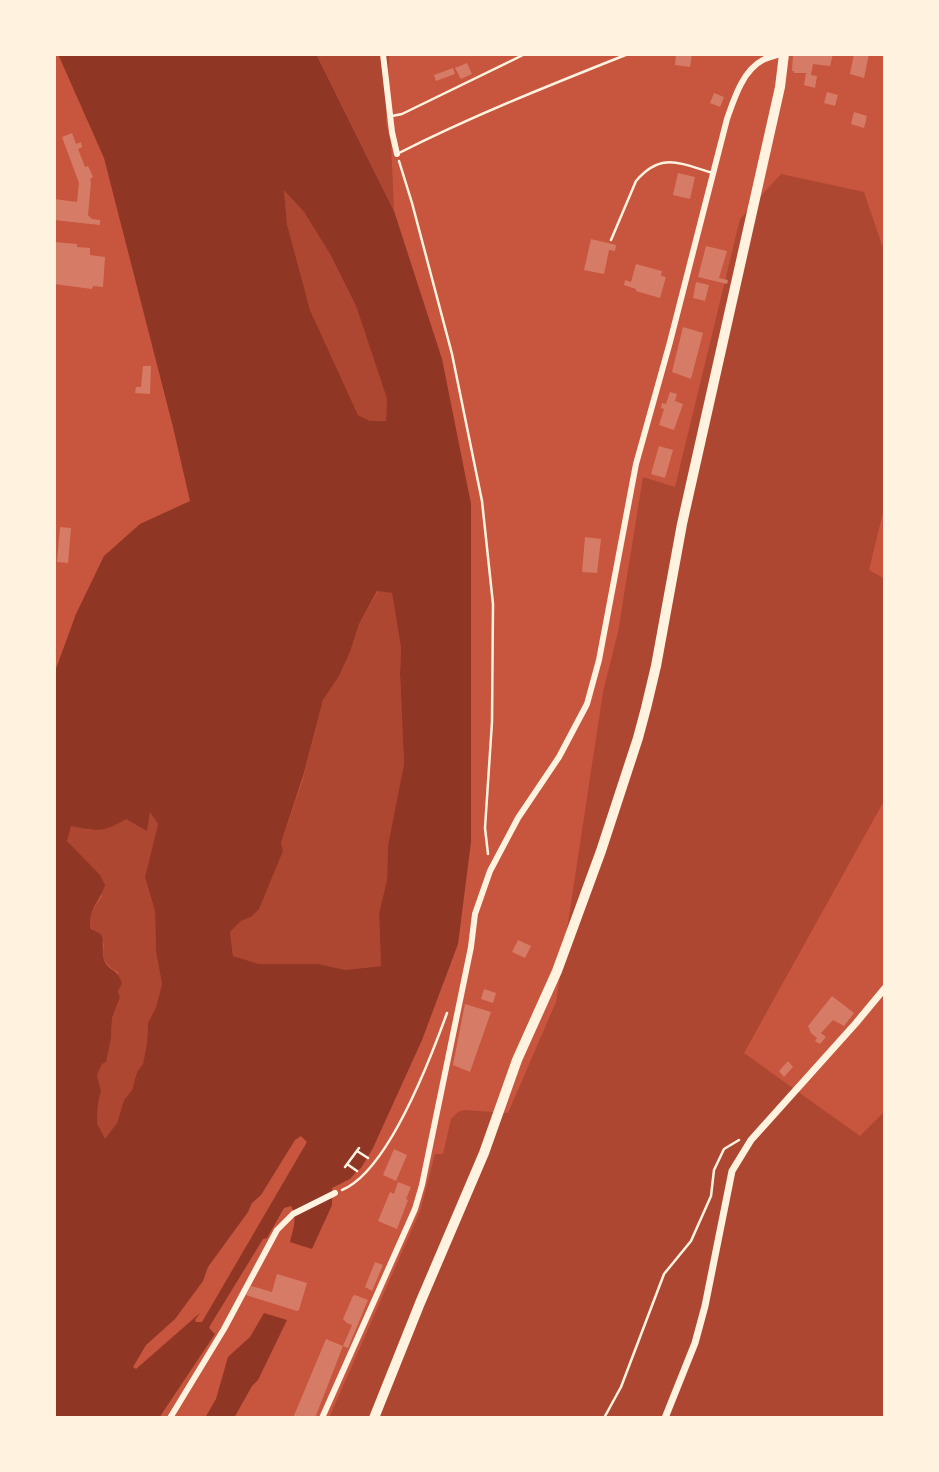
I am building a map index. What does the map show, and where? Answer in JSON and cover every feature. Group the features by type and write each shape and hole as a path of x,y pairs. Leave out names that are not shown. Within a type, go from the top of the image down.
{"main road":[{"path":"373,1418 484,1153 521,1051 557,971 601,851 640,728 656,666 682,524 780,87 782,54"}],"street":[{"path":"383,54 397,154"},
{"path":"323,1418 415,1209 471,947 475,914 490,871 518,818 559,757 587,704 599,660 636,464 734,97 749,71 762,60 782,54"},
{"path":"664,1418 695,1343 732,1171 751,1140 885,988"},
{"path":"170,1418 224,1329 277,1230 293,1214 335,1193"}],"lane":[{"path":"391,116 402,114 525,54"},
{"path":"397,154 541,89 628,54"},
{"path":"611,240 636,181 650,168 670,161 713,173"}],"path":[{"path":"397,154 452,354 482,501 493,604 492,722 485,828 490,871"},
{"path":"335,1193 353,1185 366,1173 395,1130 431,1057 449,1008"},
{"path":"604,1418 621,1387 664,1274 691,1241 710,1196 713,1170 724,1149 739,1139 751,1140"},
{"path":"357,1171 346,1166 358,1150 368,1157"}],"shaded area":[{"path":"58,54 316,54 394,211 442,359 471,504 471,842 458,944 422,1040 373,1148 361,1168 350,1179 332,1188 332,1205 312,1249 290,1242 294,1215 291,1206 284,1208 211,1324 209,1328 215,1334 159,1418 54,1418 54,674 76,614 104,556 140,524 190,501 104,158","holes":["284,190 304,212 330,254 356,306 387,399 386,421 370,421 358,415 310,310 287,224","377,591 392,593 401,648 404,764 388,845 387,880 379,913 381,966 345,970 319,964 259,964 233,956 230,932 259,909 283,851 281,843 304,773 323,700 339,676 359,624","150,812 158,824 145,877 155,911 156,952 162,984 156,1007 148,1023 143,1064 137,1072 132,1090 124,1100 117,1123 105,1139 97,1123 101,1091 97,1075 102,1064 106,1062 112,1018 120,998 118,991 122,983 106,964 101,934 91,929 90,918 105,885 100,875 67,841 71,826 100,830 126,819 147,831","301,1136 307,1142 202,1322 195,1320 200,1313 136,1369 133,1367 146,1345 175,1319 203,1281 208,1267 252,1203 261,1195 295,1140"]},
{"path":"316,54 389,54 386,123 391,143 394,210"},
{"path":"781,174 864,192 885,254 885,504 869,570 885,579 885,799 744,1053 860,1136 885,1111 885,1418 329,1418 420,1211 435,1154 443,1154 451,1119 464,1110 508,1113 556,1002 603,692 618,632 643,477 675,487 740,219"},
{"path":"284,189 304,212 330,254 356,306 387,399 386,421 370,421 358,415 310,310 287,224"},
{"path":"378,591 392,593 401,648 404,764 388,845 387,880 379,913 381,966 345,970 319,964 259,964 233,956 230,932 241,921 251,917 283,851 281,843 303,779 323,700 339,676 359,624"},
{"path":"150,811 158,824 145,877 155,911 156,952 162,984 156,1007 148,1023 143,1065 137,1072 132,1090 124,1100 117,1123 105,1140 97,1123 101,1091 97,1075 111,1038 112,1018 120,999 118,972 105,961 104,944 90,925 90,916 102,896 67,840 71,825 90,830"},
{"path":"264,1313 287,1320 258,1380 234,1418 205,1418 216,1399 228,1357 250,1337"}],"building":[{"path":"676,54 692,54 690,67 675,65"},
{"path":"793,54 833,54 830,66 813,64 811,75 817,76 815,88 804,85 806,73 792,71"},
{"path":"854,54 869,54 864,78 850,74"},
{"path":"467,63 472,74 461,79 455,68"},
{"path":"453,68 455,74 436,81 434,75"},
{"path":"827,92 838,95 835,106 824,103"},
{"path":"714,93 724,97 720,107 710,103"},
{"path":"854,112 867,116 864,128 851,124"},
{"path":"72,133 76,144 81,142 82,147 78,149 85,167 88,166 93,177 90,179 88,215 92,219 100,220 100,225 54,220 54,199 77,202 79,183 62,137"},
{"path":"678,173 695,177 690,199 673,195"},
{"path":"591,239 616,245 615,251 609,250 604,274 584,270"},
{"path":"54,242 77,244 77,247 90,248 90,255 105,257 103,287 93,286 92,289 54,284"},
{"path":"706,246 727,251 719,278 728,280 727,284 698,277"},
{"path":"636,264 662,271 661,276 666,277 660,298 624,285 625,280 631,282"},
{"path":"696,282 709,285 705,301 693,298"},
{"path":"683,327 703,333 691,379 672,372"},
{"path":"143,366 151,366 150,394 135,393 136,387 141,387"},
{"path":"670,392 677,394 675,401 683,404 674,430 659,425 664,409 661,408 662,403 666,404"},
{"path":"659,446 673,450 665,478 651,474"},
{"path":"60,527 71,528 68,563 57,562"},
{"path":"585,537 601,539 597,573 582,572"},
{"path":"518,940 531,946 525,958 512,952"},
{"path":"484,989 496,993 493,1003 481,999"},
{"path":"832,996 854,1013 844,1026 833,1020 821,1033 826,1037 820,1044 815,1041 817,1038 808,1026"},
{"path":"465,1004 491,1012 470,1072 453,1065"},
{"path":"788,1061 793,1067 784,1077 779,1071"},
{"path":"394,1149 407,1155 396,1181 383,1175"},
{"path":"398,1182 411,1187 397,1229 378,1221 390,1192 394,1194"},
{"path":"375,1262 383,1265 372,1291 365,1287"},
{"path":"277,1274 307,1283 299,1310 246,1295 251,1286 272,1292"},
{"path":"355,1295 368,1300 348,1348 343,1346 352,1325 343,1319"},
{"path":"326,1339 343,1346 315,1418 293,1418"}]}
